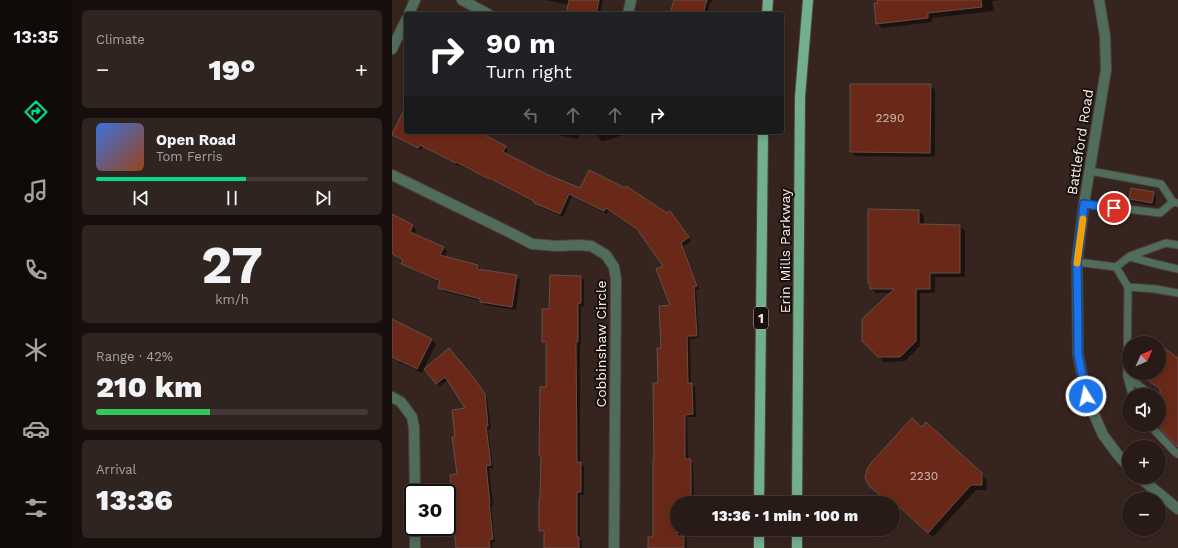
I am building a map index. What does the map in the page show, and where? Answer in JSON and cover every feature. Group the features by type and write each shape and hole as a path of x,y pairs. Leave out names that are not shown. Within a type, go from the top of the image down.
{"main road":[{"path":"767,12 768,0"},
{"name":"Erin Mills Parkway","path":"797,496 800,97 808,0"},
{"name":"Erin Mills Parkway","path":"759,496 762,134"},
{"path":"758,548 759,536"},
{"path":"797,536 797,548"}],"street":[{"path":"410,12 416,0"},
{"path":"462,0 484,12"},
{"path":"628,12 631,0"},
{"name":"Battleford Road","path":"1099,0 1106,36 1106,70 1084,204 1077,262 1078,354 1086,396 1103,435 1122,459"},
{"path":"392,49 404,24"},
{"name":"Cobbinshaw Circle","path":"392,174 532,244 591,246 606,255 614,267 616,288 614,548"},
{"path":"392,397 401,402 412,417 414,427 415,484"},
{"path":"1148,484 1178,509"},
{"path":"415,536 415,548"}],"lane":[{"path":"1084,204 1160,213 1176,202 1161,184 1090,171"},
{"path":"1077,262 1116,267 1130,256 1166,243 1178,245"},
{"path":"1130,256 1178,269"},
{"path":"1116,267 1128,287 1127,336"},
{"path":"1128,287 1155,289 1178,294"},
{"path":"1132,380 1142,388"},
{"path":"1156,432 1178,454"}],"building":[{"path":"569,0 599,0 596,12 566,12"},
{"path":"674,0 707,0 704,12 671,12"},
{"path":"877,0 981,0 982,7 928,13 928,18 876,24 874,3 878,3"},
{"path":"850,84 931,84 930,153 850,152"},
{"path":"404,110 404,134 483,134 506,146 503,152 546,174 580,188 589,170 625,188 626,186 667,213 670,211 689,237 681,243 697,286 694,287 697,336 687,336 688,383 692,383 693,414 685,415 685,459 691,459 691,496 670,496 670,536 684,536 684,548 648,548 648,537 653,537 653,383 658,383 657,348 661,348 659,306 670,305 656,269 663,266 637,229 606,208 604,211 569,194 560,214 534,203 534,201 489,178 420,145 418,148 392,135 392,132"},
{"path":"1131,188 1154,192 1152,203 1129,199"},
{"path":"868,209 919,210 919,224 960,225 960,273 930,273 930,289 916,289 916,341 900,357 878,357 862,341 862,319 894,289 870,289 870,283 868,283"},
{"path":"392,214 413,225 410,232 444,247 440,255 478,265 477,269 517,275 512,307 480,302 480,299 438,288 440,281 401,264 403,260 392,254"},
{"path":"550,275 581,276 581,303 578,303 578,342 576,342 577,462 581,462 581,492 577,492 577,537 579,537 579,548 544,548 544,531 539,531 541,456 539,456 540,387 546,387 546,342 542,342 542,309 549,309"},
{"path":"392,319 432,339 417,369 392,357"},
{"path":"449,348 485,394 488,426 486,426 491,465 486,466 493,539 489,540 490,548 456,548 455,536 456,536 456,484 451,484 450,475 457,474 452,437 455,437 452,410 465,408 445,377 436,384 424,369"},
{"path":"1166,349 1178,358 1178,447 1163,432 1166,432 1166,388 1159,388 1147,380 1166,380"},
{"path":"912,418 922,427 926,422 982,473 982,485 971,485 928,533 900,508 900,496 879,496 879,494 870,487 865,478 867,469"}],"slow traffic":[{"path":"1077,263 1083,219"}],"route":[{"path":"1086,396 1078,354 1077,262 1084,204 1114,208"}]}
